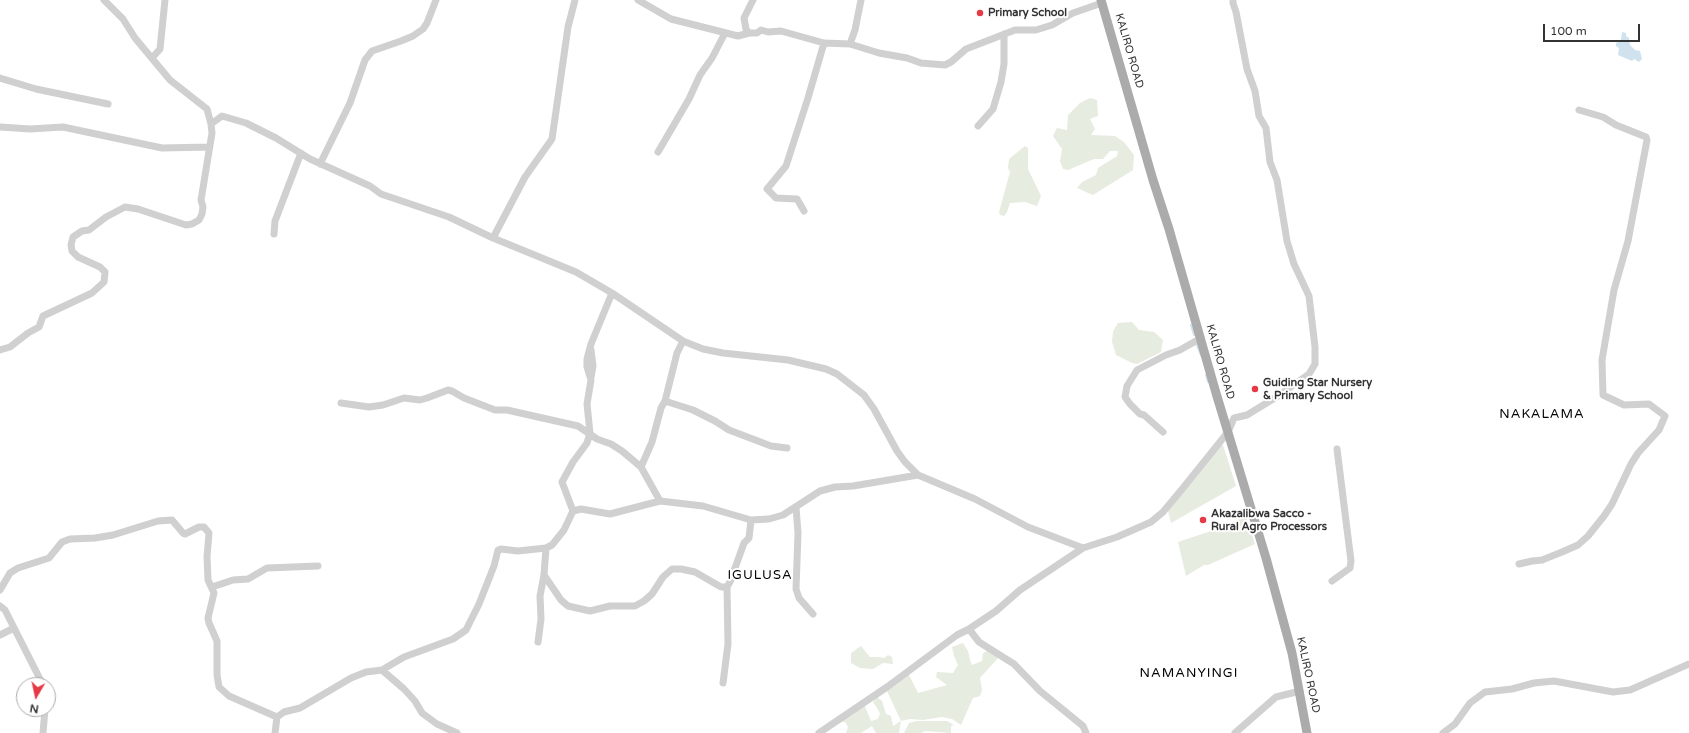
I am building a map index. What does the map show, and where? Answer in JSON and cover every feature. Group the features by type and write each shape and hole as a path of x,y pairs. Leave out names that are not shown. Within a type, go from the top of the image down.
{"main road":[{"name":"KALIRO ROAD","path":"1102,2 1153,180 1266,558 1292,653 1307,733"}],"street":[{"path":"104,0 123,20 135,38 170,80 207,109 222,116 259,128 320,164 370,186 381,194 449,217 493,238 576,272 612,293 683,341 704,349 723,353 788,360 826,369 837,374 864,395 874,409 897,451 905,462 918,475 982,503 1031,529 1083,548"},
{"path":"152,58 160,49 165,0"},
{"path":"320,164 350,103 365,60 372,51 413,36 423,29 436,0"},
{"path":"493,238 525,177 552,140 568,28 575,0"},
{"path":"638,0 671,19 700,25 738,36 749,33 757,33 761,30 768,32 781,31 824,43 850,44 879,53 907,58 921,63 945,65 966,50 1004,34 1015,30 1036,30 1052,25 1077,12 1102,2"},
{"path":"749,33 746,29 744,18 753,0"},
{"path":"850,44 855,30 861,0"},
{"path":"820,733 887,687 957,635 996,611 1020,590 1083,548 1118,537 1151,522 1163,512 1228,432 1234,418 1246,415 1278,396 1309,374 1315,364 1315,347 1309,296 1294,264 1287,241 1284,215 1277,180 1270,162 1266,128 1259,116 1255,91 1247,69 1233,3 1234,0"},
{"path":"658,152 725,33"},
{"path":"978,126 993,109 1001,82 1004,64 1004,34"},
{"path":"804,211 797,199 776,198 767,188 786,166 824,43"},
{"path":"0,78 36,89 108,104"},
{"path":"0,350 10,347 39,327 43,316 92,293 104,282 105,272 100,267 78,257 72,251 71,245 74,237 82,231 89,230 106,217 125,207 138,209 186,226 199,220 202,214 203,207 200,200 212,133 207,109"},
{"path":"1519,564 1542,560 1562,552 1578,545 1588,536 1612,504 1631,464 1660,430 1665,416 1649,404 1624,404 1603,395 1602,360 1614,290 1628,241 1647,140 1646,137 1616,126 1603,117 1580,110"},
{"path":"211,124 222,116"},
{"path":"0,128 30,129 64,127 162,148 209,147"},
{"path":"274,234 275,221 301,153"},
{"path":"573,511 562,482 573,462 588,443 590,433 587,404 591,380 587,367 590,348 612,293"},
{"path":"1163,432 1130,404 1125,397 1127,386 1137,370 1166,355 1180,350 1201,338"},
{"path":"641,467 652,442 661,408 665,401 677,352 683,341"},
{"path":"341,403 370,407 404,398 420,400 448,390 495,410 507,410 578,426 597,439 622,451 641,467 660,501"},
{"path":"665,401 693,410 715,420 729,430 771,446 787,448"},
{"path":"1332,581 1350,568 1352,561 1337,449"},
{"path":"0,590 10,573 18,568 49,558 57,547 66,540 113,535 158,521 172,520 185,534 199,527 204,527 208,529 210,537 207,557 208,580 214,593 208,618 217,641 217,675 219,687 229,696 276,716 284,712 300,708 351,678 366,672 382,670 404,657 453,639 466,630 486,587 498,550 518,551 546,548 552,545 560,535 573,511 581,509 610,514 660,501 703,506 751,520 769,519 783,515 820,491 836,487 853,486 918,475"},
{"path":"796,507 798,539 796,589 799,598 813,614"},
{"path":"723,683 728,644 727,587 744,543 749,538 751,520"},
{"path":"538,642 541,619 540,596 544,574 546,548"},
{"path":"212,586 233,580 248,579 268,568 318,566"},
{"path":"544,574 568,606 590,611 610,606 635,606 652,594 663,577 672,569 695,572 721,587 727,587"},
{"path":"0,606 5,610 38,677"},
{"path":"0,635 14,628"},
{"path":"969,629 979,642 1014,664 1040,691 1083,726 1086,733"},
{"path":"1443,733 1455,724 1470,703 1485,692 1512,689 1534,683 1554,680 1609,691 1630,690 1689,664"},
{"path":"382,670 408,693 422,713 437,724 457,733"},
{"path":"1235,733 1276,697 1300,691"},
{"path":"275,733 276,716"},
{"path":"43,733 44,717"}],"shaded area":[{"path":"1090,98 1097,100 1098,116 1090,119 1095,129 1091,135 1115,136 1124,142 1134,155 1133,170 1093,195 1077,188 1082,182 1096,175 1098,168 1117,156 1118,151 1110,151 1103,159 1094,159 1068,170 1063,169 1060,161 1062,149 1053,136 1057,128 1067,130 1068,115 1080,103"},
{"path":"1025,146 1028,148 1028,169 1041,196 1037,206 1025,202 1010,203 1004,216 1000,215 999,212 1010,172 1008,168 1009,159"},
{"path":"1132,322 1139,330 1154,332 1163,340 1161,352 1137,364 1116,355 1112,342 1113,331 1118,323"},
{"path":"1222,442 1236,486 1171,523 1167,507"},
{"path":"1246,516 1255,544 1208,565 1204,565 1186,576 1178,542 1217,529"},
{"path":"963,643 968,651 972,665 982,661 983,653 989,650 994,651 998,658 980,678 982,690 980,696 973,698 961,725 952,719 942,717 901,721 886,689 908,673 918,693 947,685 936,677 937,672 953,673 958,665 952,647"},
{"path":"861,646 870,657 884,658 888,655 892,657 893,664 883,663 873,669 860,668 851,663 851,653"},
{"path":"877,697 882,701 886,714 891,716 893,726 901,721 899,733 876,733 872,726 861,733 846,733 848,727 845,722 838,722 864,704 871,721 878,719 880,713 873,702"},
{"path":"917,721 947,721 954,725 951,726 951,733 925,731 921,733 904,733 909,723"}],"water":[{"path":"1622,32 1626,33 1626,36 1629,38 1630,45 1635,50 1640,51 1642,59 1639,62 1634,59 1632,61 1618,55 1619,48 1616,46 1616,43 1621,40"}],"waterway":[{"path":"1191,325 1194,335"},
{"path":"1196,343 1201,355"},
{"path":"1206,375 1208,382"}],"place":[{"name":"Primary School","path":"980,13"},
{"name":"Guiding Star Nursery & Primary School","path":"1255,389"},
{"name":"Akazalibwa Sacco - Rural Agro Processors","path":"1203,520"}],"district":[{"name":"NAKALAMA","path":"1542,415"},
{"name":"IGULUSA","path":"760,576"},
{"name":"NAMANYINGI","path":"1189,674"}]}
